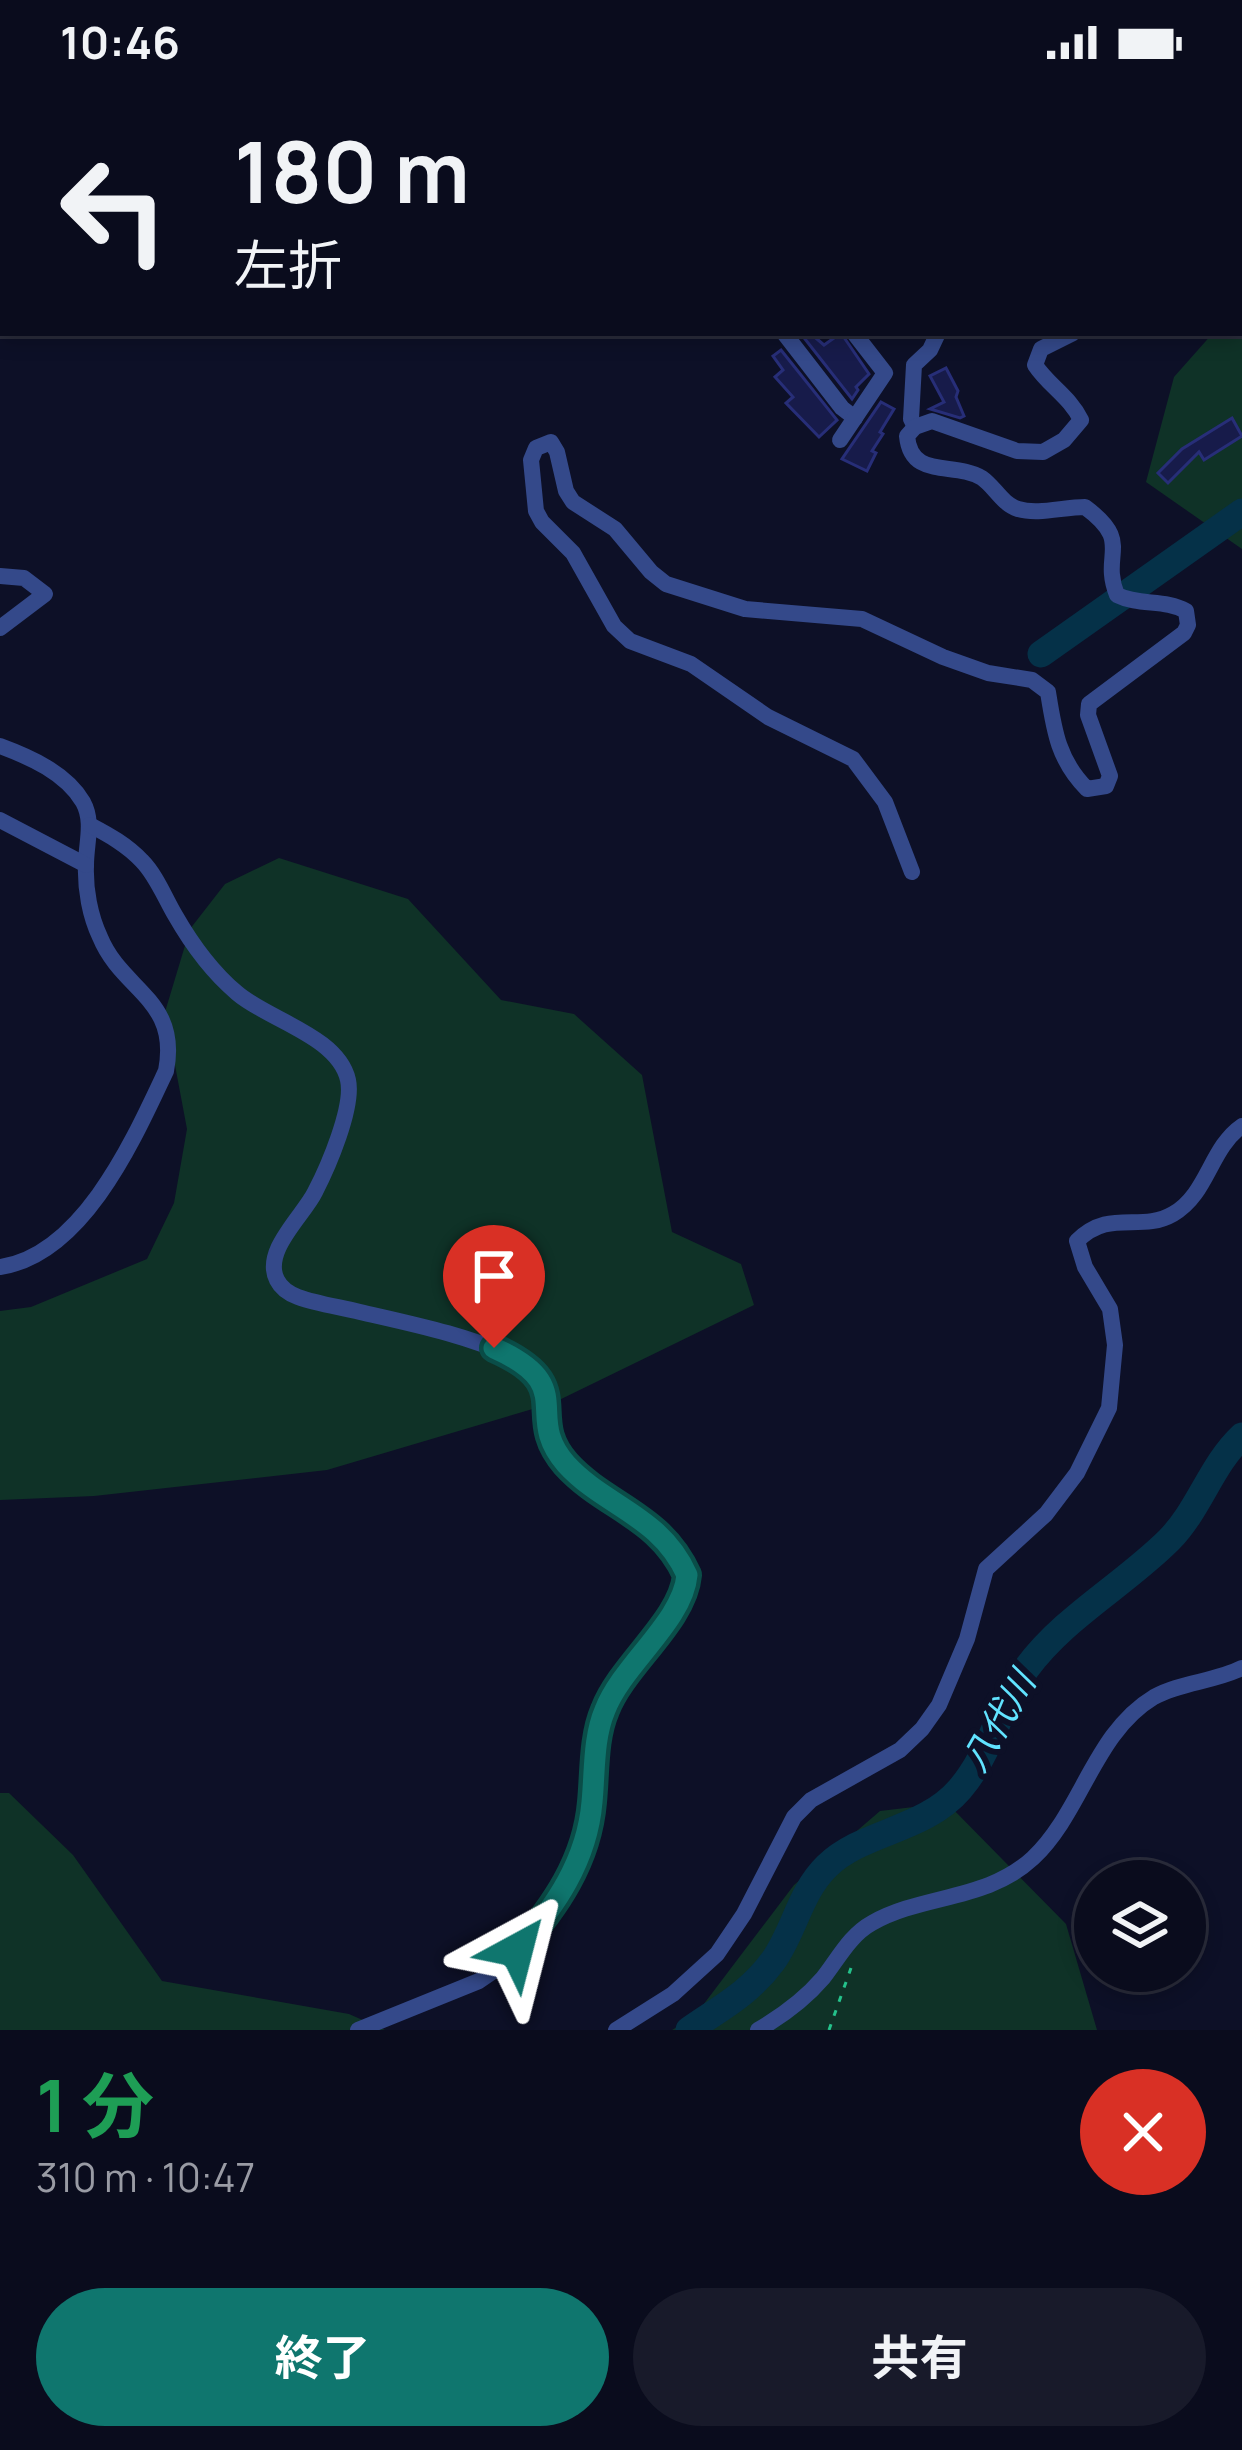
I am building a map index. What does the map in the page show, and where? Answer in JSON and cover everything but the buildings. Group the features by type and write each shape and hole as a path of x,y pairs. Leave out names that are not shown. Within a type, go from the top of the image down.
{"street":[{"path":"786,336 855,418"},
{"path":"840,440 885,373 856,336"},
{"path":"915,427 911,419 914,365 937,336"},
{"path":"912,872 885,802 853,759 768,718 691,664 630,641 614,626 573,553 542,522 532,493 531,460 536,448 550,442 573,502 615,529 651,572 680,590 745,609 862,619 988,673 1032,680 1048,692 1056,744 1073,775 1087,789 1106,785 1110,776 1088,716 1089,704 1184,633 1186,611 1177,606 1133,603 1117,595 1112,584 1114,538 1102,520 1085,508 1035,512 1015,508 979,476 929,467 908,450 908,436 915,427 932,421 1017,451 1043,452 1064,440 1081,420 1073,404 1045,381 1035,365 1041,350 1067,336"},
{"path":"0,576 24,578 45,594 0,628"},
{"path":"0,746 65,781 86,808 92,914 106,950 152,1000 168,1035 166,1071 110,1181 53,1245 25,1263 0,1267"},
{"path":"0,820 86,865"},
{"path":"90,825 116,838 144,862 183,930 232,990 325,1047 343,1067 349,1101 313,1197 285,1235 276,1260 278,1284 301,1298 414,1325 524,1361 542,1379 549,1433 567,1465 658,1534 678,1555 687,1575 676,1605 619,1682 603,1713 587,1838 563,1891 535,1930 479,1981 358,2030"},
{"path":"616,2030 673,1994 717,1954 794,1816 812,1800 900,1750 922,1730 939,1705 967,1639 986,1569 1046,1514 1077,1473 1109,1408 1115,1345 1110,1309 1084,1268 1077,1241 1090,1228 1118,1220 1169,1217 1186,1205 1220,1147 1242,1126"},
{"path":"758,2030 784,2015 821,1980 866,1926 998,1882 1030,1860 1060,1827 1102,1753 1132,1714 1156,1696 1242,1669"}],"path":[{"path":"829,2030 853,1972 842,1950"}],"green space":[{"path":"1210,336 1242,336 1242,549 1146,482 1174,377"},
{"path":"279,858 408,899 501,1000 574,1014 642,1075 672,1232 741,1264 754,1305 553,1403 327,1470 94,1496 0,1500 0,1311 31,1307 147,1259 174,1203 187,1129 165,1012 190,929 225,884"},
{"path":"0,1793 9,1793 73,1855 162,1981 349,2014 385,2030 0,2030"},
{"path":"947,1803 1066,1924 1074,1951 1074,1992 1086,1992 1097,2030 672,2030 694,2017 794,1885 880,1811"}],"waterway":[{"path":"1041,654 1242,512"},
{"name":"八代川","path":"689,2030 764,1973 827,1866 858,1845 929,1814 960,1789 1041,1650 1169,1540 1242,1436"}],"route":[{"path":"494,1348 524,1361 542,1379 549,1433 567,1465 658,1534 678,1555 687,1575 676,1605 619,1682 603,1713 587,1838 563,1891 517,1950"}]}
